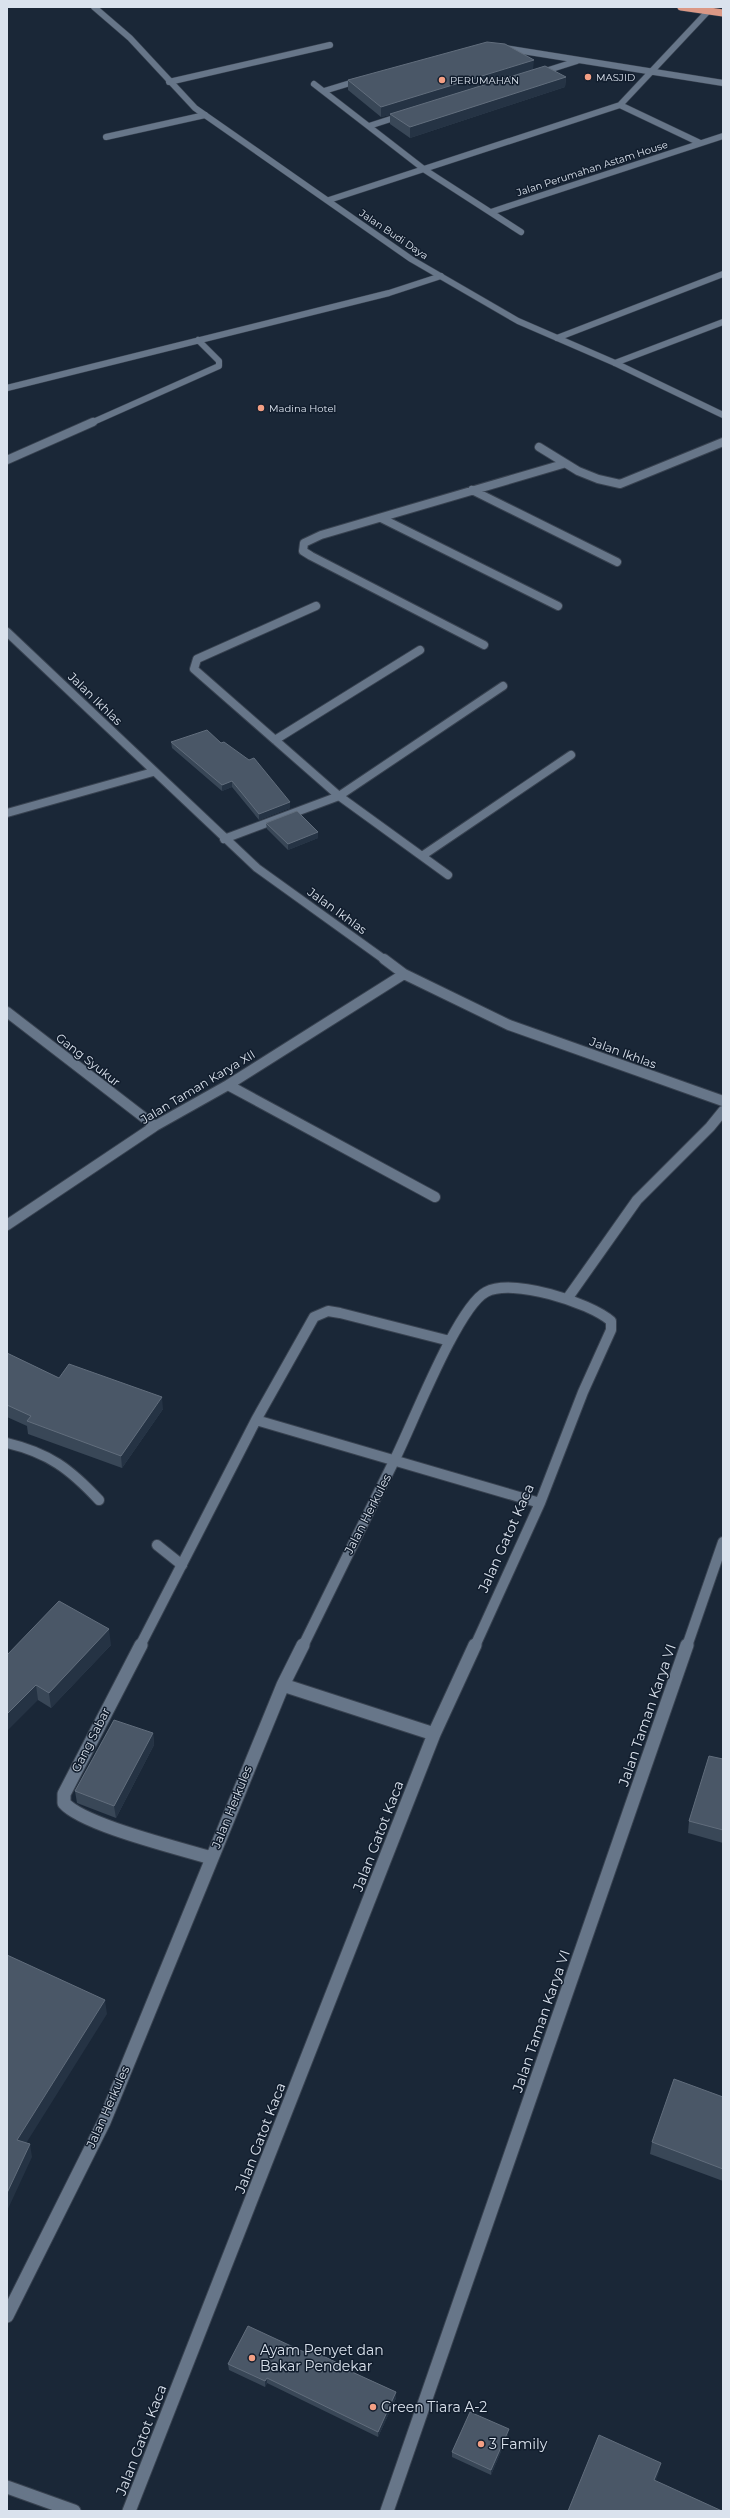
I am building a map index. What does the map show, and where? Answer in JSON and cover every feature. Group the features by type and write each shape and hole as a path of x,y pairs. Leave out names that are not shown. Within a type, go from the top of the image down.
{"highway":[{"path":"681,7 709,9 723,13"}],"street":[{"name":"Jalan Budi Daya","path":"94,7 130,38 169,82 205,115 329,200 411,260 518,321 615,363 723,415"},
{"path":"329,200 425,170 620,105 648,72 709,9"},
{"path":"169,82 330,45"},
{"path":"495,47 723,83"},
{"path":"534,75 579,61"},
{"path":"324,91 368,78"},
{"path":"314,84 425,170 521,232"},
{"name":"Jalan Perumahan Astam House","path":"620,105 700,143"},
{"path":"369,126 414,112"},
{"path":"106,138 205,115"},
{"name":"Jalan Perumahan Astam House","path":"491,212 723,136"},
{"path":"557,338 723,274"},
{"path":"7,388 389,293 441,276"},
{"path":"615,363 723,322"},
{"path":"7,460 220,365 219,361 198,340"},
{"path":"539,447 563,464 608,483 620,484 723,442"},
{"path":"484,646 310,556 303,551 304,543 309,540 472,490 563,464"},
{"path":"472,490 617,562"},
{"path":"381,518 558,606"},
{"path":"316,606 197,659 194,669 339,796 448,874"},
{"name":"Jalan Ikhlas","path":"7,632 153,772 257,868 404,974 509,1025 723,1101"},
{"path":"275,740 420,650"},
{"path":"224,839 339,796 502,686"},
{"path":"422,856 571,755"},
{"path":"7,813 153,772"},
{"name":"Jalan Taman Karya XII","path":"7,1225 155,1126 228,1085 404,974"},
{"name":"Gang Syukur","path":"7,1012 155,1126"},
{"path":"228,1085 435,1197"},
{"path":"567,1299 637,1200 710,1127 723,1111"},
{"name":"Jalan Gatot Kaca","path":"129,2511 434,1734 540,1502 583,1392 611,1330 611,1322 602,1313 567,1299 518,1287 486,1292 471,1305"},
{"name":"Jalan Herkules","path":"7,2316 104,2122 283,1685 395,1460 450,1341 471,1305"},
{"name":"Gang Sabar","path":"211,1858 108,1826 71,1811 64,1803 64,1794 256,1420 314,1316 321,1312 340,1313 450,1341"},
{"path":"256,1420 540,1502"},
{"path":"7,1443 32,1448 55,1459 72,1471 98,1500"},
{"name":"Jalan Taman Karya VI","path":"387,2511 723,1542"},
{"path":"157,1545 182,1565"},
{"path":"283,1685 434,1734"},
{"path":"7,2487 74,2511"}],"building":[{"name":"PERUMAHAN","path":"487,42 505,44 534,60 381,107 348,80"},
{"path":"545,66 566,77 410,127 390,114"},
{"path":"207,730 221,743 224,742 249,760 254,758 290,802 259,814 232,781 222,785 171,742"},
{"path":"297,811 318,832 288,844 266,823"},
{"path":"7,1353 59,1378 69,1364 162,1397 121,1456 27,1421 31,1416 7,1405"},
{"path":"59,1601 109,1629 49,1693 36,1685 7,1714 7,1655"},
{"path":"114,1720 153,1733 114,1806 75,1791"},
{"path":"709,1756 723,1759 723,1830 689,1821"},
{"path":"7,1955 105,2000 17,2140 30,2144 7,2193"},
{"path":"674,2079 723,2097 723,2169 652,2142"},
{"path":"248,2326 304,2352 306,2348 342,2365 341,2367 396,2392 378,2432 267,2378 265,2381 228,2364"},
{"path":"470,2412 509,2429 491,2470 452,2452"},
{"path":"599,2435 661,2463 654,2480 722,2511 568,2511"}],"place":[{"name":"MASJID","path":"588,77"},
{"name":"PERUMAHAN","path":"442,80"},
{"name":"Madina Hotel","path":"261,408"},
{"name":"Ayam Penyet dan Bakar Pendekar","path":"252,2358"},
{"name":"Green Tiara A-2","path":"373,2407"},
{"name":"3 Family","path":"481,2444"}]}
